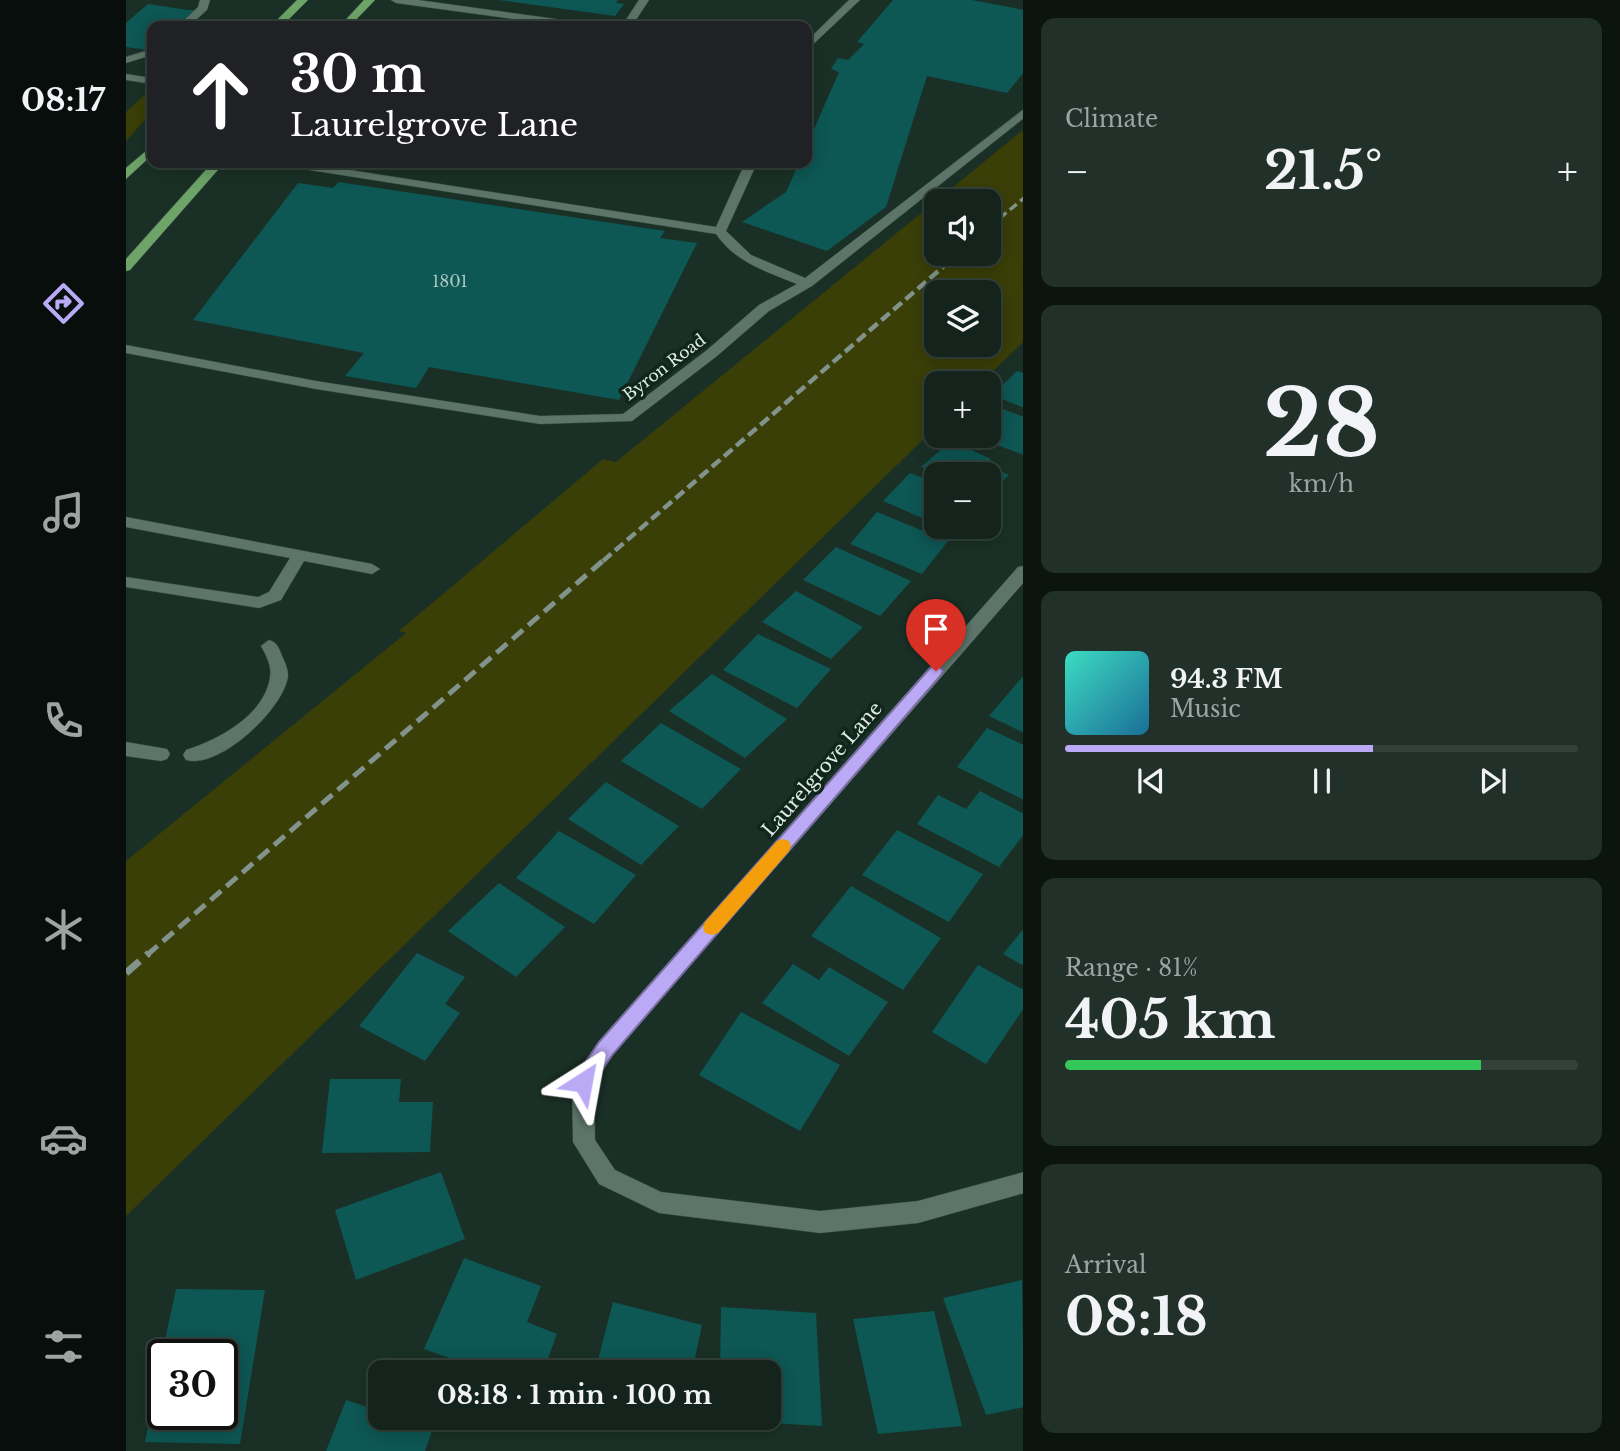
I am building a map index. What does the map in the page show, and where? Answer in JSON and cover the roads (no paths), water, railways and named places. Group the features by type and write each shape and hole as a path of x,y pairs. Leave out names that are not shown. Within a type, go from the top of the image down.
{"main road":[{"path":"281,21 303,0"},
{"path":"350,21 370,0"},
{"path":"126,175 147,154"},
{"path":"126,267 214,168"}],"street":[{"path":"188,21 202,8 205,0"},
{"path":"396,0 549,21"},
{"path":"630,21 644,0"},
{"path":"812,42 855,0"},
{"path":"126,60 147,54"},
{"path":"126,77 147,80"},
{"name":"Byron Road","path":"126,349 316,385 540,420 627,418 712,354 764,308 807,283 1023,112"},
{"path":"316,168 720,231"},
{"path":"720,231 749,168"},
{"path":"720,231 728,245 747,258 807,283"},
{"path":"126,522 372,569"},
{"path":"126,582 258,603 275,596 300,555"},
{"name":"Laurelgrove Lane","path":"1023,572 606,1048 583,1082 584,1142 607,1177 659,1202 820,1222 918,1212 1023,1182"},
{"path":"192,755 220,745 243,729 273,693 279,677 277,663 269,646"},
{"path":"126,749 161,754"}],"railway":[{"path":"1001,217 1023,199"},
{"path":"603,561 944,266"},
{"path":"147,955 605,559"},
{"path":"126,973 149,953"}]}
